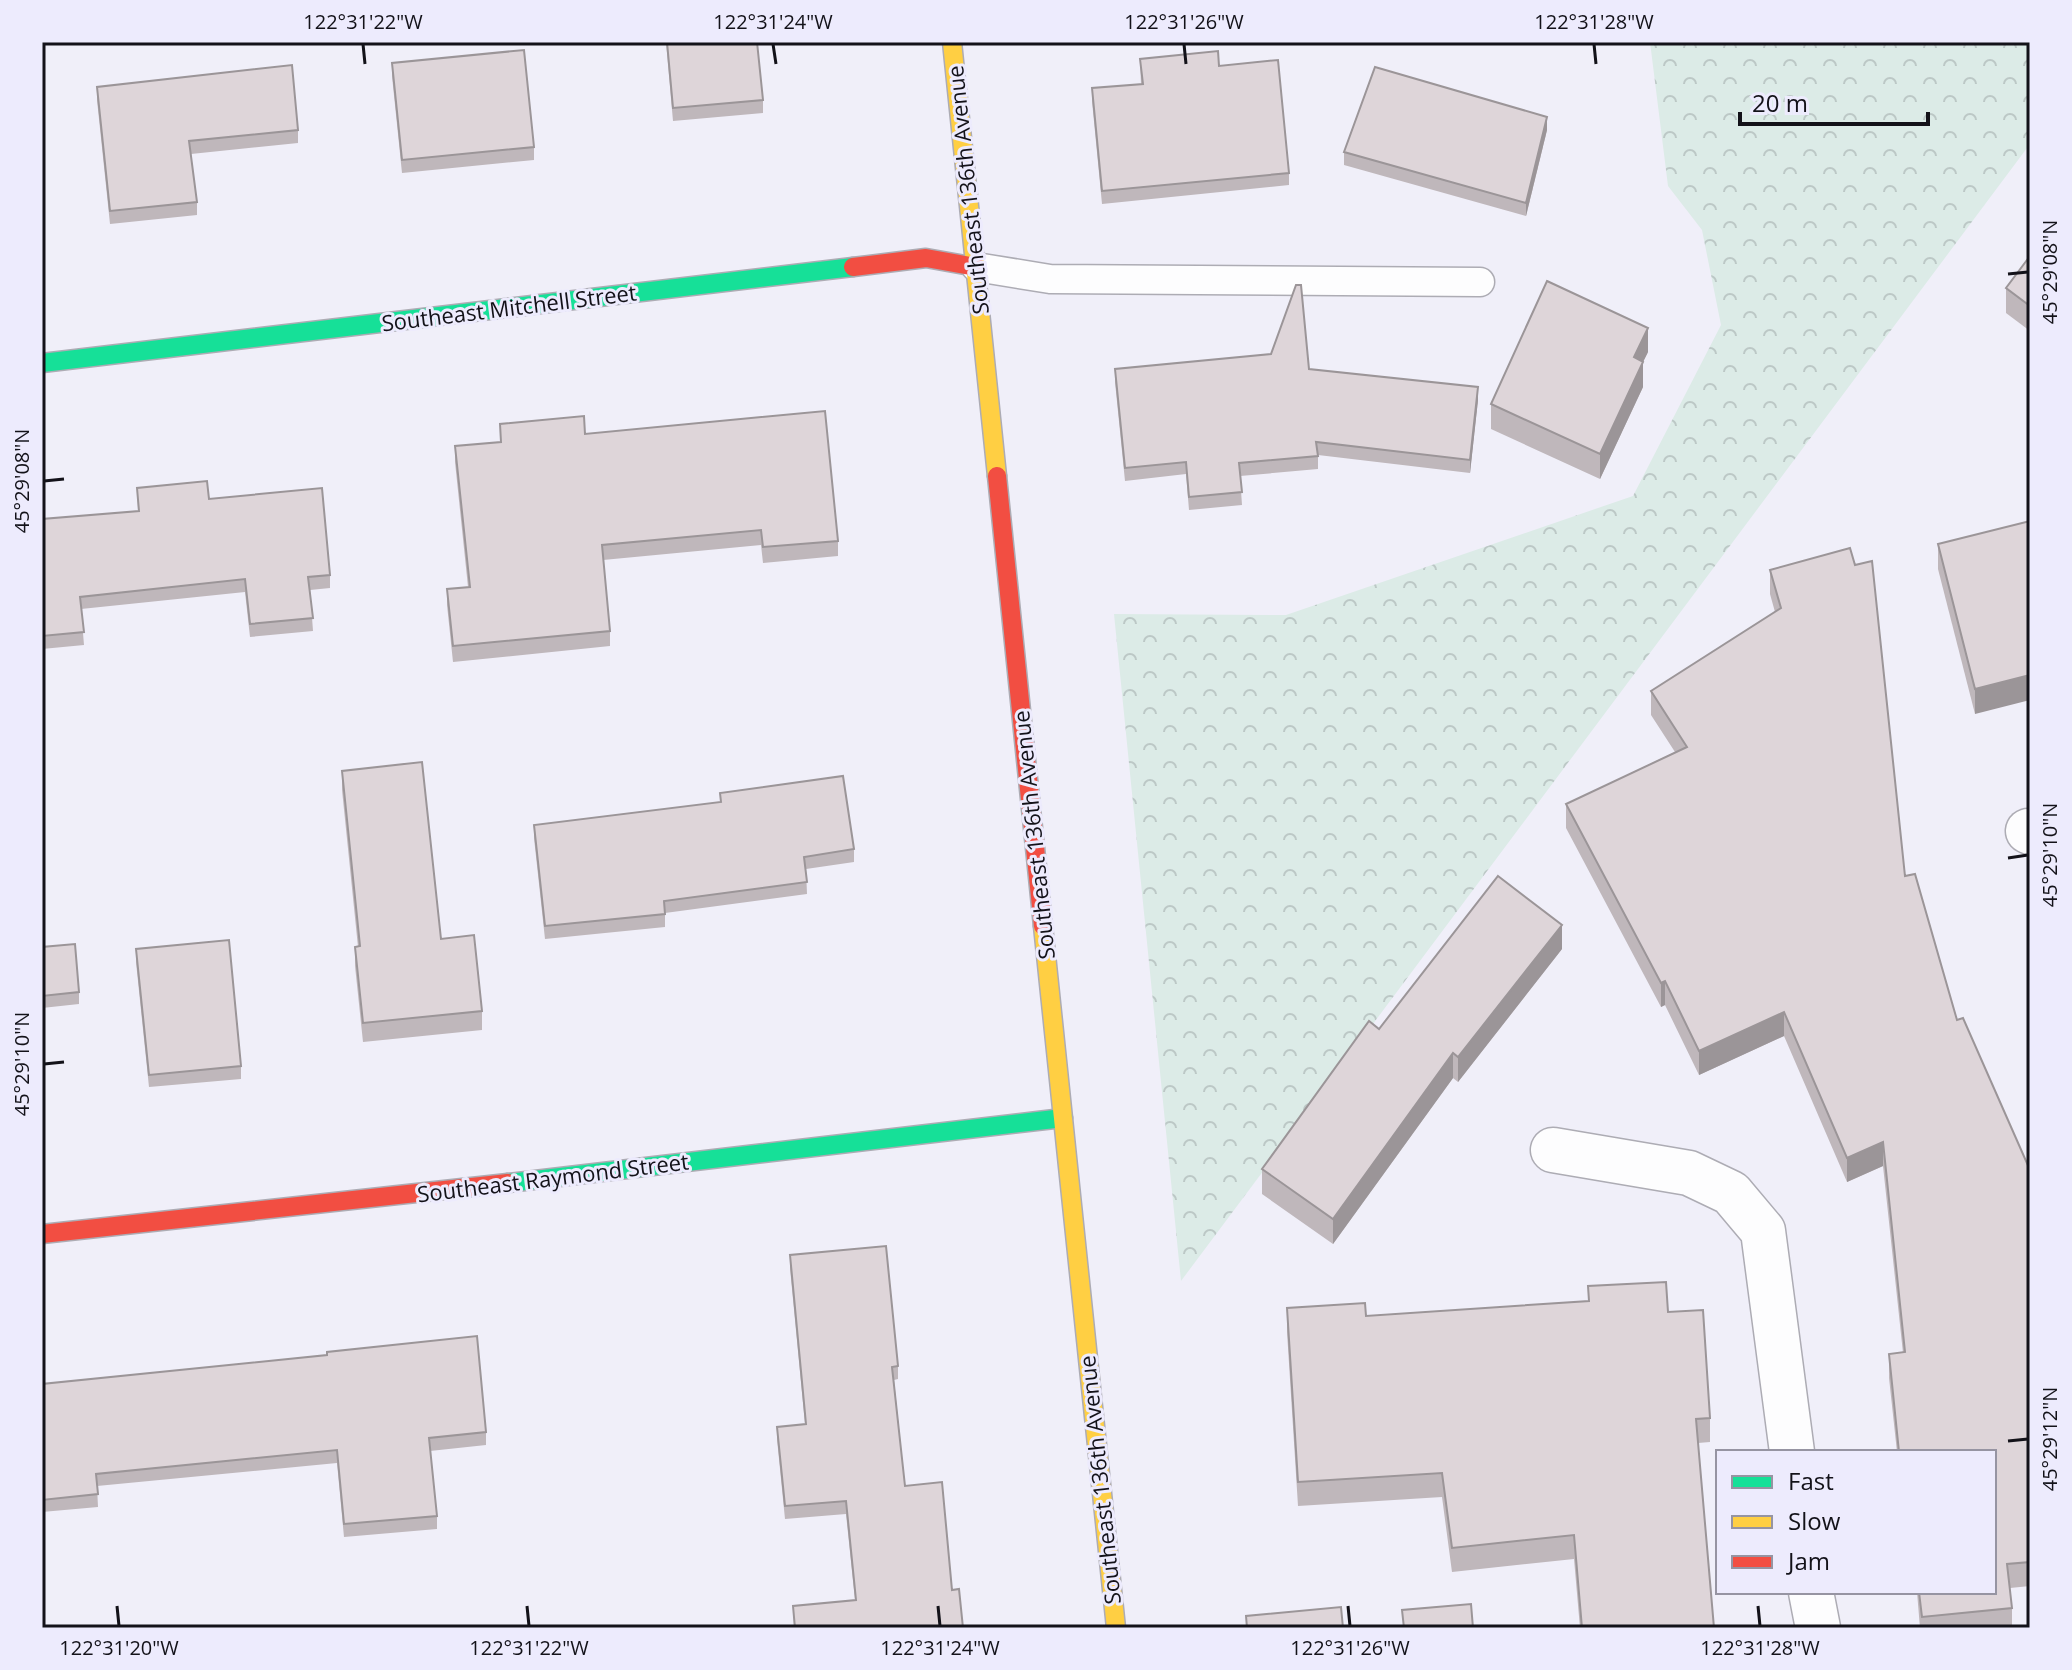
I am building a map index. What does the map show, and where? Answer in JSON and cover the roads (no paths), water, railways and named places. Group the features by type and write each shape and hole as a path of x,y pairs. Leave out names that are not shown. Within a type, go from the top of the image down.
{"street":[{"name":"Southeast 136th Avenue","path":"952,42 1116,1628"},
{"name":"Southeast Mitchell Street","path":"42,363 926,258 976,267"},
{"name":"Southeast Raymond Street","path":"42,1234 280,1210 1063,1118"},
{"path":"1553,1150 1689,1173 1731,1193 1763,1231 1792,1450"},
{"path":"1811,1594 1818,1628"}],"lane":[{"path":"976,267 1050,279 1480,282"}]}
